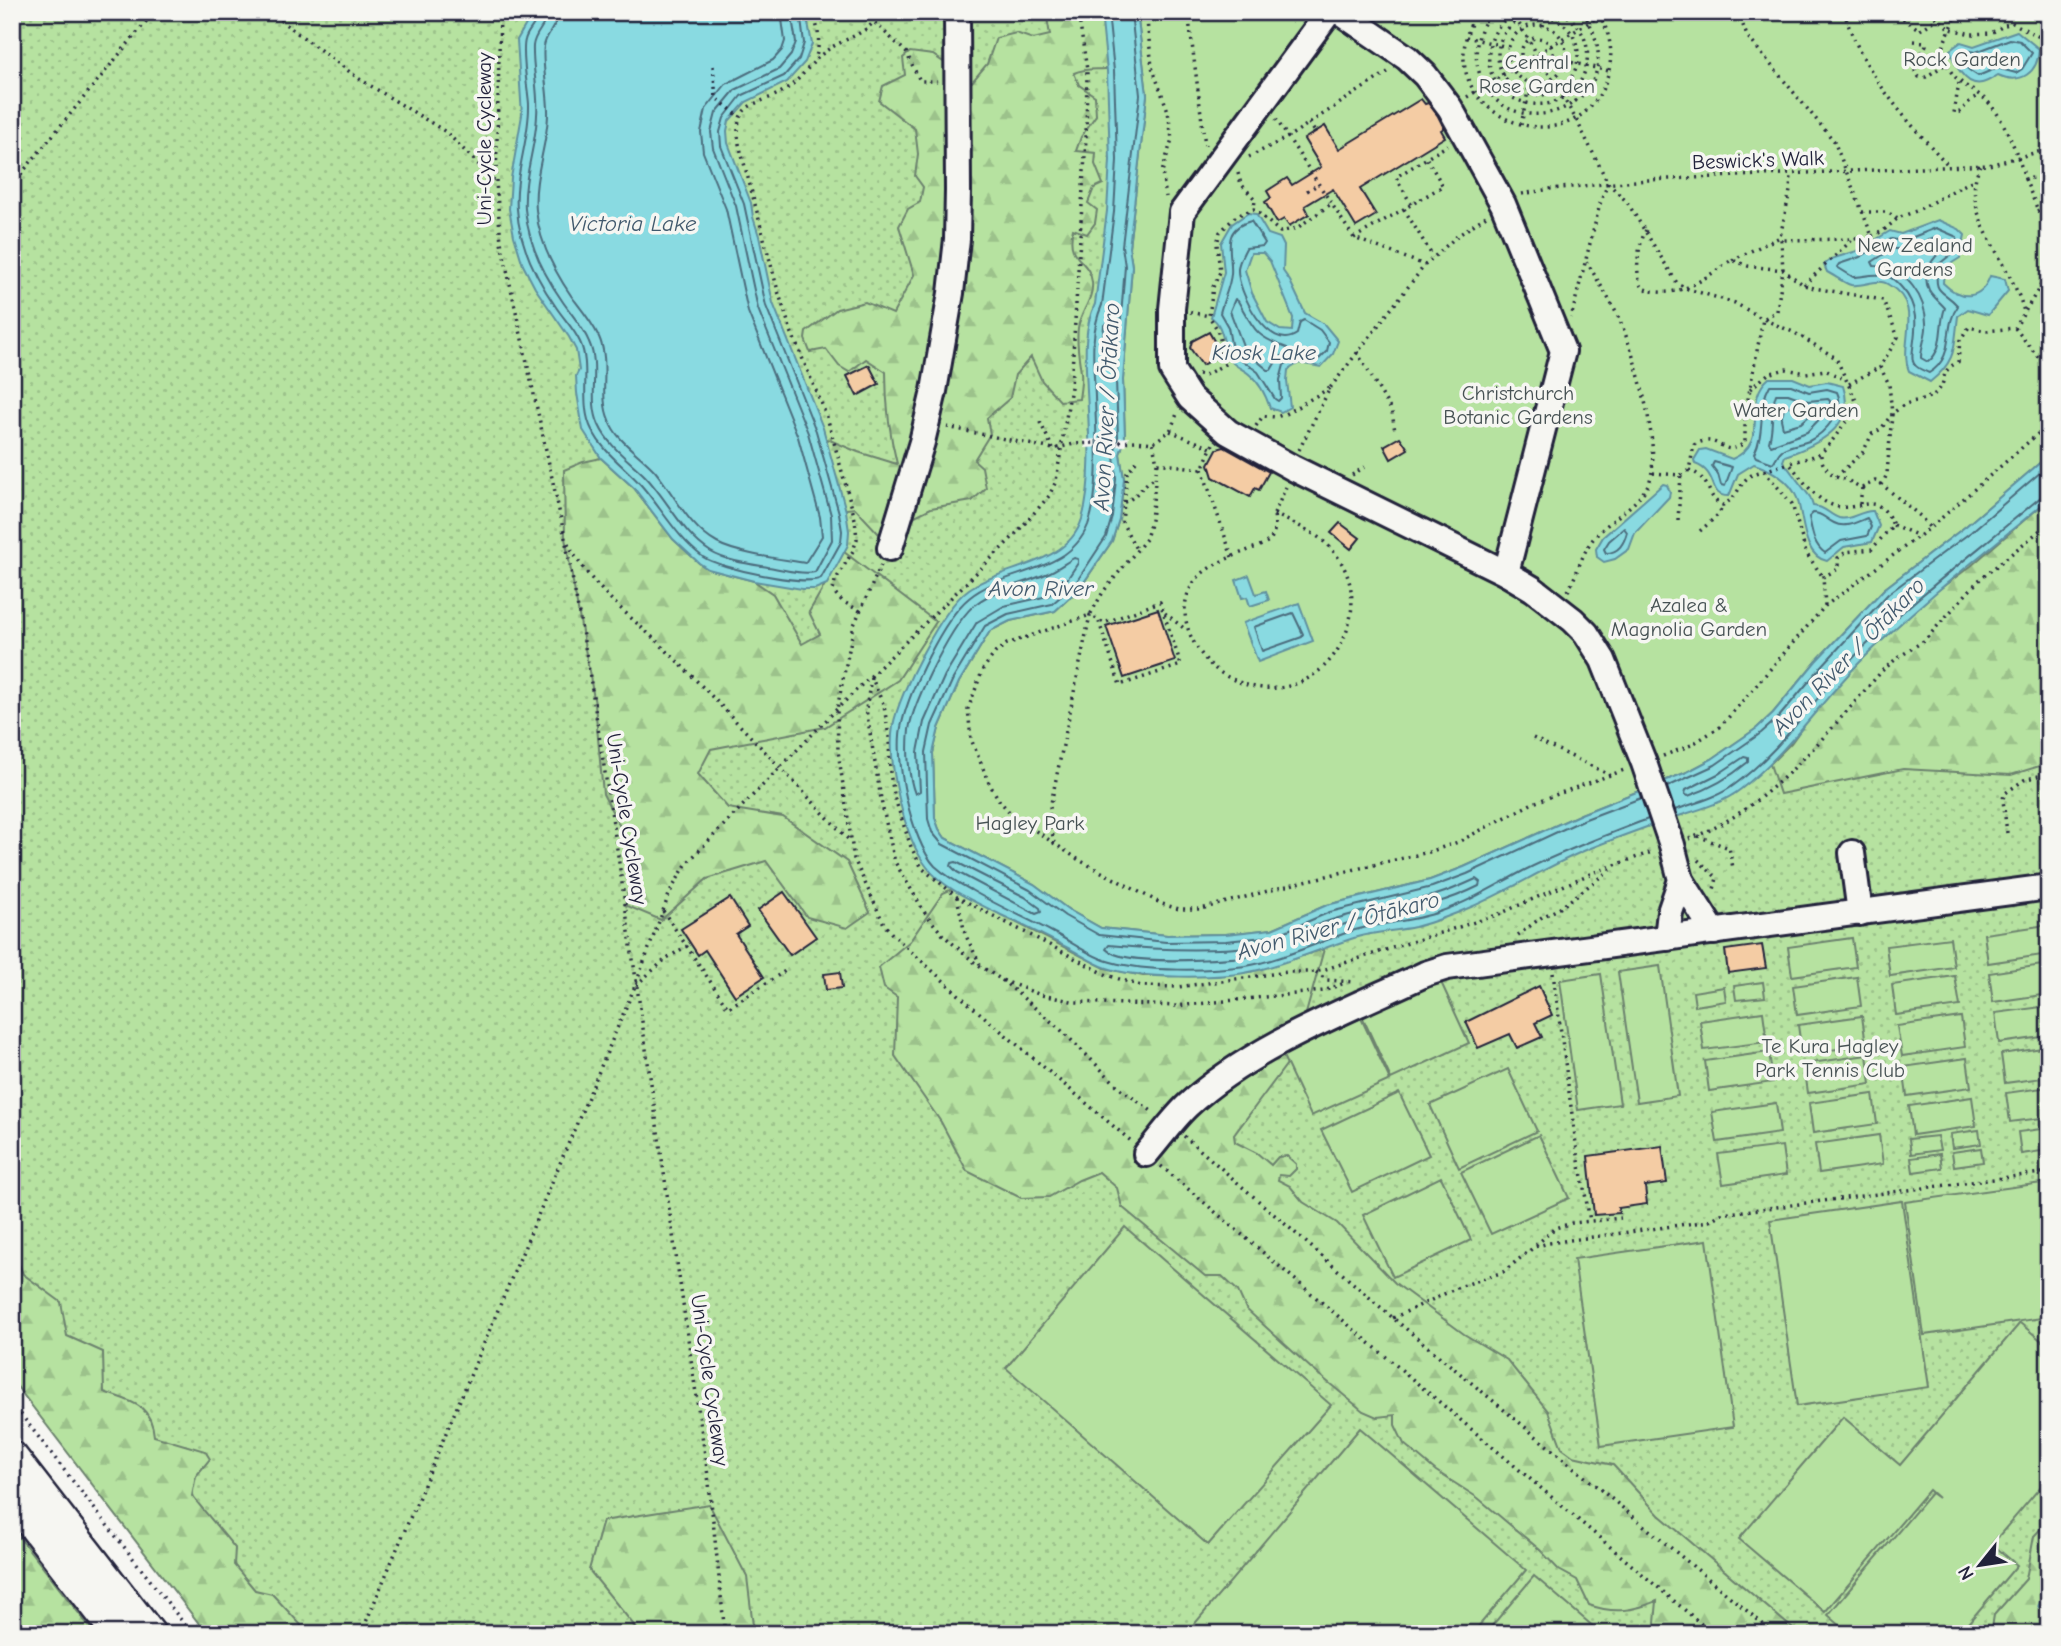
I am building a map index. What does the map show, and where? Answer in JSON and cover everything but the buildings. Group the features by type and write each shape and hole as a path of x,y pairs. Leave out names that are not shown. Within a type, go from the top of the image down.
{"main road":[{"path":"12,1457 150,1634"},
{"path":"12,1498 118,1634"}],"lane":[{"path":"890,548 922,442 951,293 957,239 957,12"},
{"path":"1329,12 1182,212 1172,309 1172,370 1190,398 1229,441 1293,468 1506,573 1560,608 1586,633 1603,660 1644,763 1681,880 1714,932"},
{"path":"1340,12 1407,58 1439,91 1500,206 1563,351 1506,573"},
{"path":"1852,853 1860,913"},
{"path":"1667,938 1670,912 1681,880"},
{"path":"1146,1154 1187,1105 1223,1077 1284,1040 1426,974 1447,967 2049,887"}],"path":[{"path":"12,185 155,12"},
{"path":"269,12 358,78 446,132 496,182"},
{"name":"Uni-Cycle Cycleway","path":"500,12 496,182 501,242 565,538 615,836 709,1483 725,1634"},
{"path":"812,12 819,34 814,61"},
{"path":"860,611 842,601 833,591 835,581 857,539 855,519 827,416 791,331 778,290 739,144 737,127 740,117 749,107 788,88 826,50 875,23 880,12"},
{"path":"361,1634 635,986 670,892 687,863 837,709 1011,539 1038,510 1056,481 1071,387 1086,138 1087,71 1078,12"},
{"path":"1146,12 1152,67 1168,111 1172,139 1162,173 1167,202 1182,212"},
{"path":"1188,12 1209,175 1236,163 1241,184 1255,199 1254,209"},
{"path":"1477,12 1466,37 1465,66 1475,92 1494,114 1521,126 1548,127 1575,117 1597,98 1609,71 1610,43 1598,14"},
{"path":"1492,12 1482,27 1478,40 1477,63 1486,86 1496,99 1509,108 1524,114 1540,115 1569,107 1592,83 1599,52 1597,37 1583,12"},
{"path":"1562,12 1580,28 1586,42 1587,66 1574,90 1564,98 1540,105 1526,104 1504,92 1494,81 1489,64 1491,43 1499,26 1513,13 1517,21 1546,68 1552,79 1564,98 1575,117 1608,183 1627,202 1677,283 1735,303 1795,333 1836,358 1858,404 1855,413 1828,449 1746,477 1719,514 1700,531"},
{"path":"1458,103 1580,28 1598,14 1606,12"},
{"path":"1738,12 1747,36 1834,141 1844,172 1872,236"},
{"path":"1844,12 1853,41 1884,90 1948,165"},
{"path":"1930,12 1950,29 1982,35 2013,23"},
{"path":"1956,12 1955,22 1943,47 1947,63 1960,82 1988,103 1996,113 2018,159 2049,237"},
{"path":"1975,12 1997,12"},
{"path":"2003,12 2013,23 2049,42"},
{"path":"1890,13 1920,30 1937,19"},
{"path":"1543,26 1546,14"},
{"path":"1546,14 1571,33 1576,44 1577,64 1567,82 1558,89 1539,95 1528,93 1511,84 1503,75 1499,61 1500,45 1506,31 1517,21 1546,14"},
{"path":"875,23 906,52 920,81 957,80"},
{"path":"1543,26 1562,39 1565,61 1552,79 1530,82 1512,70 1508,59 1509,47 1513,37 1522,29 1543,26"},
{"path":"1466,37 1509,47"},
{"path":"1538,38 1551,46 1553,58 1546,68 1535,70 1523,63 1521,50 1529,40 1538,38"},
{"path":"1914,40 1926,42 1914,69 1919,76 1926,78 1947,63"},
{"path":"1565,61 1609,71"},
{"path":"1247,158 1309,124 1400,64"},
{"path":"713,66 716,98 740,117"},
{"path":"1521,126 1530,82"},
{"path":"1960,82 1954,113 1960,112 1978,96"},
{"path":"1275,117 1354,238 1425,265"},
{"path":"1309,124 1315,132"},
{"path":"1411,204 1396,177 1457,140"},
{"name":"Beswick's Walk","path":"1330,388 1425,265 1456,237 1510,197 1608,183 1980,165 2018,159 2049,149"},
{"path":"1354,238 1443,186 1427,159"},
{"path":"1980,165 1975,179 1975,197 1981,218 2020,295 2024,314"},
{"path":"1653,472 1681,475 1689,470 1694,445 1703,439 1710,439 1728,449 1745,442 1745,415 1763,319 1777,311 1783,270 1781,238 1791,175"},
{"path":"2025,178 2049,176"},
{"path":"1646,230 1638,253 1638,277 1642,288 1660,292 1688,289 1732,260 1781,238 1854,239 1872,236 1883,231 1898,218 1975,179"},
{"path":"1563,351 1600,204 1608,183"},
{"path":"1307,191 1319,184"},
{"path":"1254,209 1280,232 1297,228 1331,204"},
{"path":"2037,211 2049,204"},
{"path":"1172,370 1205,375 1227,363 1217,329 1209,317 1213,287 1220,272 1217,244 1220,232 1236,216 1254,209"},
{"path":"1404,209 1433,257"},
{"path":"1862,212 1885,212 1898,218"},
{"path":"1804,285 1854,239"},
{"path":"1732,260 1748,266 1783,270 1804,285 1883,300 1898,337 1881,367 1849,382"},
{"path":"1564,600 1592,540 1646,488 1653,472 1650,431 1631,350 1620,321 1587,262"},
{"path":"2015,328 2041,285 2049,280"},
{"path":"1836,477 1863,452 1872,434 1881,429 1892,414 1905,404 1935,394 1942,385 1947,369 1958,362 1960,340 1969,327 1986,331 2015,328"},
{"path":"2015,328 2049,371"},
{"path":"1357,352 1392,412 1395,432"},
{"path":"1881,367 1889,384 1892,414 1887,474 1882,485"},
{"path":"1750,390 1768,374 1786,369 1806,373 1825,370 1849,382"},
{"path":"1202,470 1229,441 1262,416 1276,417 1285,414 1330,388"},
{"path":"1298,453 1330,388"},
{"path":"947,427 1053,449 1074,444 1136,441 1153,443 1170,431 1178,412"},
{"path":"1040,422 1053,449"},
{"path":"1090,615 1007,643 995,653 983,669 968,709 971,739 989,783 1012,815 1079,860 1162,904 1180,910 1201,909 1429,852 1458,842 1533,803 1644,763 1711,735 1825,606 1930,528 2049,424"},
{"path":"1170,431 1229,441"},
{"path":"1054,843 1049,813 1090,615 1104,592 1146,539 1156,477 1157,463 1153,443"},
{"path":"1821,453 1827,470 1836,477 1862,488"},
{"path":"1136,461 1127,473 1122,522 1137,551"},
{"path":"1157,463 1202,470"},
{"path":"1790,463 1814,494 1826,502 1835,506 1860,504 1883,507 1893,525 1919,536"},
{"path":"1202,470 1232,557"},
{"path":"1689,470 1703,477 1713,499 1723,505"},
{"path":"1764,471 1792,504 1806,553 1823,577 1825,606"},
{"path":"1678,520 1681,475"},
{"path":"1124,502 1130,500 1147,481 1156,477"},
{"path":"1862,488 1875,481 1882,485 1920,516 1930,528"},
{"path":"1188,632 1185,610 1187,595 1194,581 1204,570 1269,541 1275,529 1275,514 1287,485"},
{"path":"1860,504 1862,488"},
{"path":"1163,612 1188,632 1202,656 1218,671 1237,681 1269,689 1313,676 1337,653 1344,641 1352,616 1351,589 1346,573 1335,554 1321,539 1275,514"},
{"path":"871,676 884,706 889,737 890,774 895,799 911,846 922,868 957,897 1097,970 1141,986 1178,986 1287,972 1316,972 1497,915 1615,865 1698,836 1752,804 1793,768 1883,670 1925,640 1978,581 2049,523"},
{"path":"1823,577 1838,569 1838,558 1842,554 1872,549 1893,525"},
{"path":"565,538 582,567 605,592 668,652 850,841"},
{"path":"890,548 854,625 837,709 838,751 850,841 854,859 884,924 968,1003 1713,1634"},
{"path":"1090,615 1104,623 1160,602 1181,665 1120,685 1099,622"},
{"path":"871,676 866,709 882,805 895,862 904,881 943,935 1060,1028 1122,1090 1171,1125 1393,1318 1774,1634"},
{"path":"1533,738 1610,775"},
{"path":"2007,833 2004,794 2024,780 2049,773"},
{"path":"1698,836 1729,848 1733,868"},
{"path":"1510,941 1542,917 1560,908 1615,865"},
{"path":"957,897 964,934 981,966"},
{"path":"663,911 728,1008 785,971"},
{"path":"635,986 667,958 687,947"},
{"path":"1551,953 1576,1144 1590,1221"},
{"path":"1002,980 1041,995 1076,1002 1177,1006 1324,991 1347,982"},
{"path":"1534,1247 1709,1221 1721,1214 2049,1172"},
{"path":"1393,1318 1459,1287 1503,1272 1555,1228 1572,1223 1622,1218"},
{"path":"12,1403 192,1634"}],"green space":[{"name":"Hagley Park","path":"12,12 2049,12 2049,1634 211,1634 12,1380"},
{"path":"1046,12 1134,12 1113,68 1074,73 1079,85 1095,96 1096,115 1081,137 1076,151 1096,153 1095,164 1103,184 1094,188 1088,203 1097,210 1095,223 1087,234 1073,229 1071,240 1075,254 1087,268 1092,282 1091,294 1078,328 1081,375 1079,399 1060,401 1042,381 1031,357 1015,375 1010,398 987,418 990,434 974,460 982,467 986,488 972,501 931,508 879,534 855,508 819,512 825,438 897,464 888,418 886,372 866,359 849,372 839,366 826,349 810,352 805,339 806,332 837,309 865,302 893,314 914,275 899,226 908,209 920,202 923,187 915,176 918,154 915,129 879,101 883,86 905,75 903,58 910,52 933,55 972,82 987,64 996,38 1016,33 1033,39 1050,35"},
{"name":"Christchurch Botanic Gardens","path":"1137,12 2049,12 2049,455 1966,526 1884,589 1757,728 1712,759 1687,772 1581,814 1430,880 1327,905 1272,929 1226,934 1167,935 1101,928 1069,910 1034,884 945,838 935,818 933,753 939,728 959,682 990,631 1010,621 1055,611 1080,588 1112,541 1119,519 1124,479 1120,454 1125,438 1123,380 1132,266 1129,247 1147,95"},
{"path":"601,458 634,488 673,539 699,563 708,569 754,581 773,594 802,644 820,634 809,612 844,552 936,622 898,680 825,727 711,749 698,774 728,808 783,817 847,862 870,912 847,928 807,917 766,861 707,879 661,920 625,905 637,859 603,794 595,704 565,538 564,470"},
{"path":"2049,499 2049,763 2011,775 1903,769 1780,794 1770,764 1791,743 1817,707 1865,656 1926,599 1971,566"},
{"path":"966,883 986,907 1105,968 1143,976 1250,972 1324,949 1295,1053 1234,1135 1235,1142 1257,1153 1271,1165 1278,1157 1287,1156 1296,1164 1296,1169 1289,1176 1279,1175 1278,1180 1290,1186 1303,1202 1337,1223 1395,1283 1464,1334 1507,1360 1548,1411 1562,1448 1573,1456 1613,1465 1659,1515 1799,1634 1654,1634 1657,1601 1623,1610 1607,1610 1589,1605 1577,1580 1559,1570 1540,1550 1478,1498 1436,1471 1404,1444 1395,1425 1395,1415 1377,1417 1363,1411 1246,1309 1238,1291 1222,1276 1205,1276 1122,1207 1117,1188 1099,1172 1049,1197 1021,1198 967,1171 941,1122 895,1056 897,997 884,988 879,967 910,941 943,893"},
{"path":"2047,925 2049,954 1988,963 1984,934"},
{"path":"1852,938 1856,967 1792,976 1788,947"},
{"path":"1950,938 1954,967 1890,976 1886,946"},
{"path":"2049,964 2049,994 1993,1002 1989,973"},
{"path":"1660,966 1678,1096 1637,1102 1618,972"},
{"path":"1601,974 1620,1104 1578,1110 1560,980"},
{"path":"1955,976 1960,1006 1896,1015 1892,985"},
{"path":"1857,977 1861,1006 1797,1015 1793,986"},
{"path":"1440,980 1469,1043 1391,1079 1362,1016"},
{"path":"1763,982 1765,997 1736,1000 1734,986"},
{"path":"1724,987 1726,1001 1695,1006 1693,992"},
{"path":"2049,1006 2049,1036 1999,1043 1995,1013"},
{"path":"1763,1012 1767,1042 1704,1050 1700,1021"},
{"path":"1862,1016 1866,1045 1802,1054 1798,1025"},
{"path":"1961,1017 1965,1047 1902,1056 1897,1026"},
{"path":"1361,1018 1390,1080 1311,1116 1282,1054"},
{"path":"2049,1047 2049,1077 2005,1083 2001,1054"},
{"path":"1769,1052 1773,1082 1709,1091 1705,1061"},
{"path":"1867,1055 1871,1084 1808,1093 1804,1064"},
{"path":"1967,1058 1971,1087 1907,1096 1903,1067"},
{"path":"1508,1069 1537,1131 1459,1168 1430,1105"},
{"path":"2049,1087 2049,1117 2010,1122 2006,1093"},
{"path":"1399,1093 1429,1155 1352,1192 1321,1130"},
{"path":"1873,1094 1877,1124 1813,1133 1809,1103"},
{"path":"1972,1097 1976,1126 1913,1135 1909,1106"},
{"path":"1776,1103 1780,1133 1717,1142 1712,1112"},
{"path":"2049,1128 2049,1150 2021,1154 2018,1132"},
{"path":"1979,1130 1981,1144 1952,1148 1950,1134"},
{"path":"1539,1135 1569,1198 1491,1234 1461,1172"},
{"path":"1879,1135 1883,1164 1819,1173 1815,1144"},
{"path":"1937,1136 1940,1150 1911,1154 1909,1139"},
{"path":"1782,1146 1786,1175 1723,1184 1718,1154"},
{"path":"1981,1148 1983,1162 1954,1166 1952,1152"},
{"path":"1940,1154 1942,1168 1913,1172 1911,1158"},
{"path":"1441,1177 1471,1240 1393,1277 1363,1215"},
{"path":"2049,1182 2049,1317 1924,1335 1905,1202"},
{"path":"1902,1201 1929,1387 1797,1406 1770,1220"},
{"path":"1125,1227 1331,1405 1208,1545 1006,1368"},
{"path":"1707,1240 1733,1427 1601,1446 1574,1259"},
{"path":"12,1248 23,1274 61,1302 67,1336 103,1352 104,1392 144,1410 149,1417 154,1436 205,1451 210,1459 196,1476 192,1496 235,1548 234,1565 255,1590 272,1594 301,1625 299,1634 207,1634 12,1380"},
{"path":"2020,1323 2049,1347 2049,1477 1992,1544 2017,1565 1959,1634 1850,1634 1828,1615 1931,1493 1938,1498 1929,1490 1825,1612 1739,1539 1843,1417 1900,1465"},
{"path":"1360,1428 1526,1570 1472,1634 1186,1634"},
{"path":"709,1504 747,1577 754,1634 641,1634 589,1570 603,1521"},
{"path":"2049,1520 2049,1634 1991,1634 1994,1615 2026,1579 2034,1536"},
{"path":"12,1528 95,1634 12,1634"},
{"path":"1534,1576 1602,1634 1485,1634"}],"water":[{"name":"Victoria Lake","path":"533,12 806,12 812,44 805,62 787,82 746,102 729,121 727,131 728,143 751,203 773,303 823,428 846,511 848,545 827,584 815,589 802,589 754,581 708,569 673,539 634,488 601,458 583,430 577,393 576,376 579,370 576,350 523,265 509,209 511,178 522,115 517,40"},
{"name":"Avon River","path":"1101,12 1137,12 1147,95 1129,247 1132,266 1123,380 1125,438 1120,454 1124,479 1119,519 1112,541 1080,588 1055,611 1010,621 990,631 959,682 939,728 933,753 935,818 945,838 1034,884 1069,910 1101,928 1167,935 1226,934 1272,929 1327,905 1430,880 1581,814 1687,772 1712,759 1757,728 1884,589 1966,526 2049,455 2049,499 1890,633 1853,670 1776,757 1733,795 1586,850 1450,916 1415,927 1357,937 1254,971 1180,977 1121,972 1107,968 972,900 951,889 934,875 911,838 895,779 893,726 904,693 923,652 958,599 983,581 1033,563 1063,546 1074,535 1082,519 1088,489 1089,456 1086,336 1095,304 1107,211 1110,160 1107,71"},
{"path":"2017,31 2039,49 2035,65 2027,75 2014,79 1998,75 1982,83 1965,78 1950,50 1961,42 1974,46"},
{"name":"Kiosk Lake","path":"1248,213 1256,214 1268,234 1280,238 1284,246 1283,271 1305,313 1324,324 1338,341 1333,354 1321,367 1299,363 1288,370 1290,407 1281,412 1270,408 1257,382 1232,362 1219,326 1211,317 1224,272 1221,243 1232,224","holes":["1251,253 1263,253 1270,261 1293,318 1292,331 1280,330 1267,322 1252,293 1245,270"]},
{"path":"1938,220 1959,229 1965,235 1960,258 1944,268 1943,283 1956,293 1976,294 1990,276 2005,279 2008,291 1988,315 1968,309 1958,316 1953,353 1945,367 1930,382 1909,371 1906,360 1908,314 1906,303 1900,294 1880,282 1848,284 1827,272 1824,265 1831,259 1857,251 1890,231 1901,234"},
{"name":"Water Garden","path":"1769,378 1793,378 1810,385 1827,382 1843,386 1846,400 1839,423 1821,440 1785,456 1783,461 1810,497 1813,506 1821,507 1844,519 1873,511 1879,526 1872,542 1844,547 1827,561 1819,558 1808,544 1797,498 1790,486 1779,476 1754,464 1738,474 1729,496 1722,495 1715,489 1708,473 1695,464 1694,460 1700,450 1706,449 1732,459 1744,452 1754,432 1757,398 1761,387"},
{"path":"1663,484 1667,485 1669,497 1635,533 1629,549 1615,559 1604,562 1597,557 1596,549 1603,537"},
{"path":"1249,575 1256,594 1266,591 1269,600 1250,606 1247,597 1242,598 1236,580"},
{"path":"1299,603 1313,641 1258,662 1243,623"}],"pier":[{"path":"1129,437 1126,446 1085,448 1084,440"}],"waterway":[{"path":"2040,1606 2049,1586"}],"park label":[{"name":"Rock Garden","path":"1962,59"},
{"name":"Central Rose Garden","path":"1537,74"},
{"name":"New Zealand Gardens","path":"1915,257"},
{"name":"Azalea & Magnolia Garden","path":"1689,617"},
{"name":"Te Kura Hagley Park Tennis Club","path":"1830,1058"}],"water label":[{"name":"Avon River / Ōtākaro","path":"1106,407"},
{"name":"Avon River / Ōtākaro","path":"1848,656"},
{"name":"Avon River / Ōtākaro","path":"1338,925"}]}
